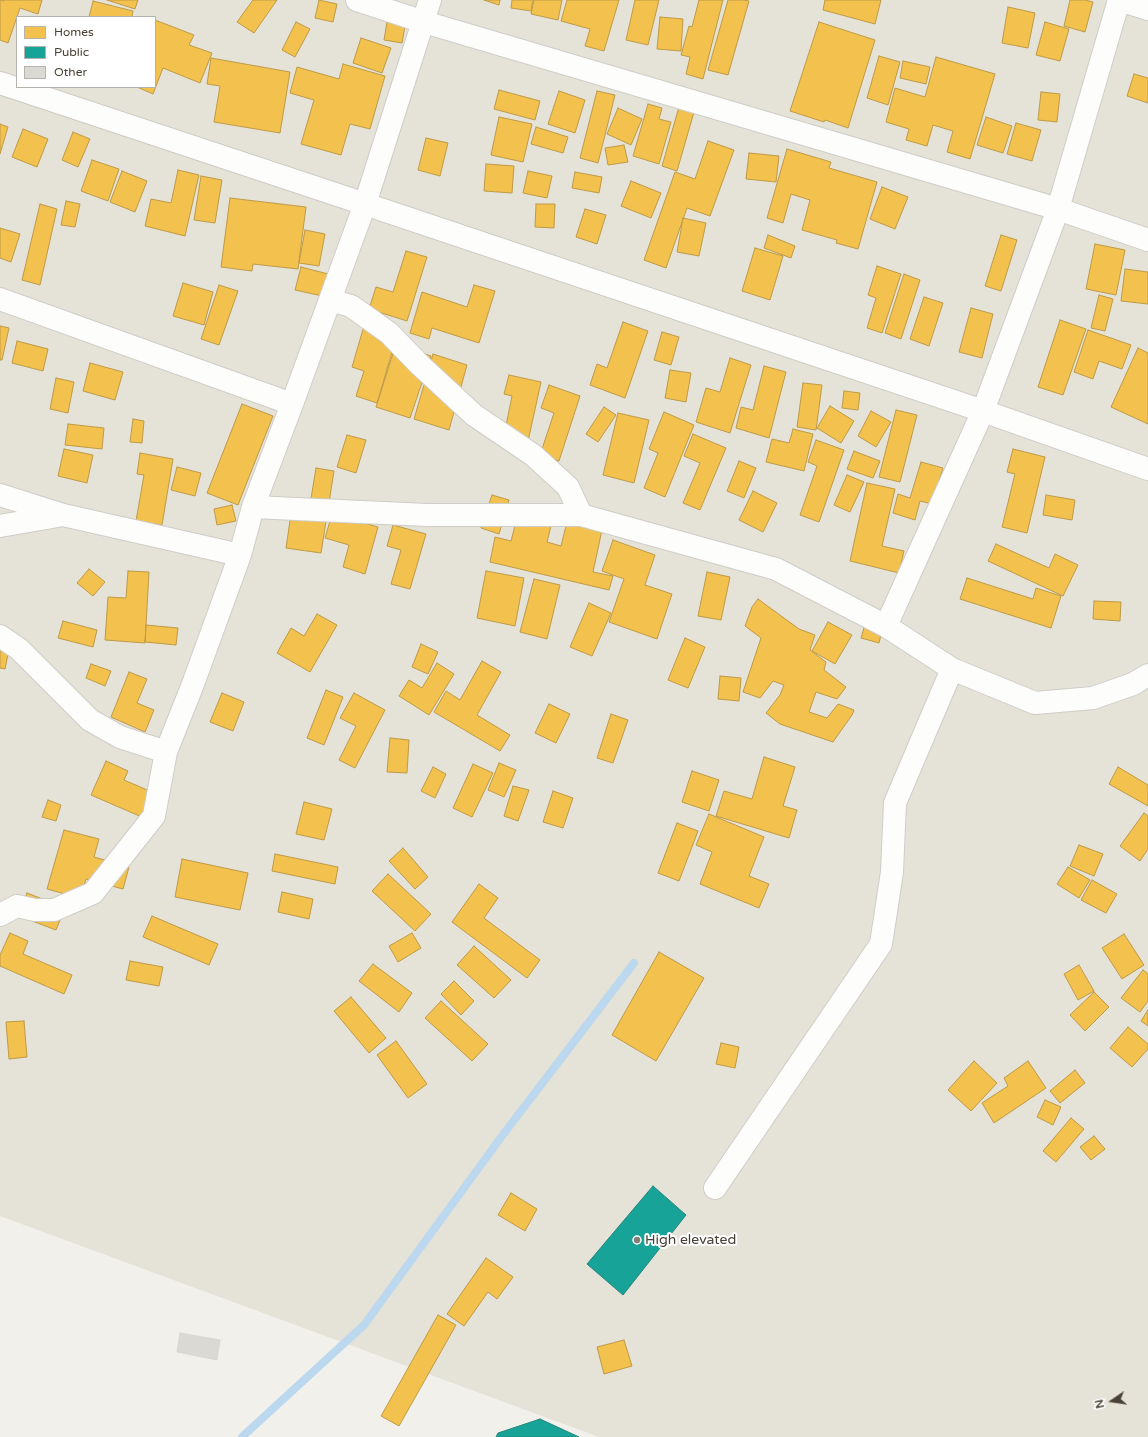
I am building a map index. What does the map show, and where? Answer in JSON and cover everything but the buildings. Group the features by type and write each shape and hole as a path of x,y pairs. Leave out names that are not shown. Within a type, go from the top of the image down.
{"street":[{"path":"357,0 424,22 1058,209 1148,240"},
{"path":"0,915 17,906 35,910 54,910 93,893 154,816 166,752 193,684 240,555 253,507 365,204 430,0"},
{"path":"886,626 983,411 1058,209 1119,0 1148,9"},
{"path":"0,83 983,411 1148,469"},
{"path":"0,299 292,404"},
{"path":"330,300 351,306 389,333 420,365 474,415 533,455 568,487 581,515"},
{"path":"0,495 63,516 240,555"},
{"path":"253,507 426,515 581,515 776,569 886,626 952,669 1035,703 1093,698 1133,684 1148,675"},
{"path":"0,526 63,516"},
{"path":"0,636 19,649 90,720 120,737 166,752"},
{"path":"715,1188 881,944 892,872 896,803 952,669"}],"shaded area":[{"path":"0,0 1148,0 1148,1437 599,1437 0,1216"}],"waterway":[{"path":"242,1437 364,1325 502,1136 634,963"}],"place":[{"name":"High elevated","path":"637,1240"}]}
